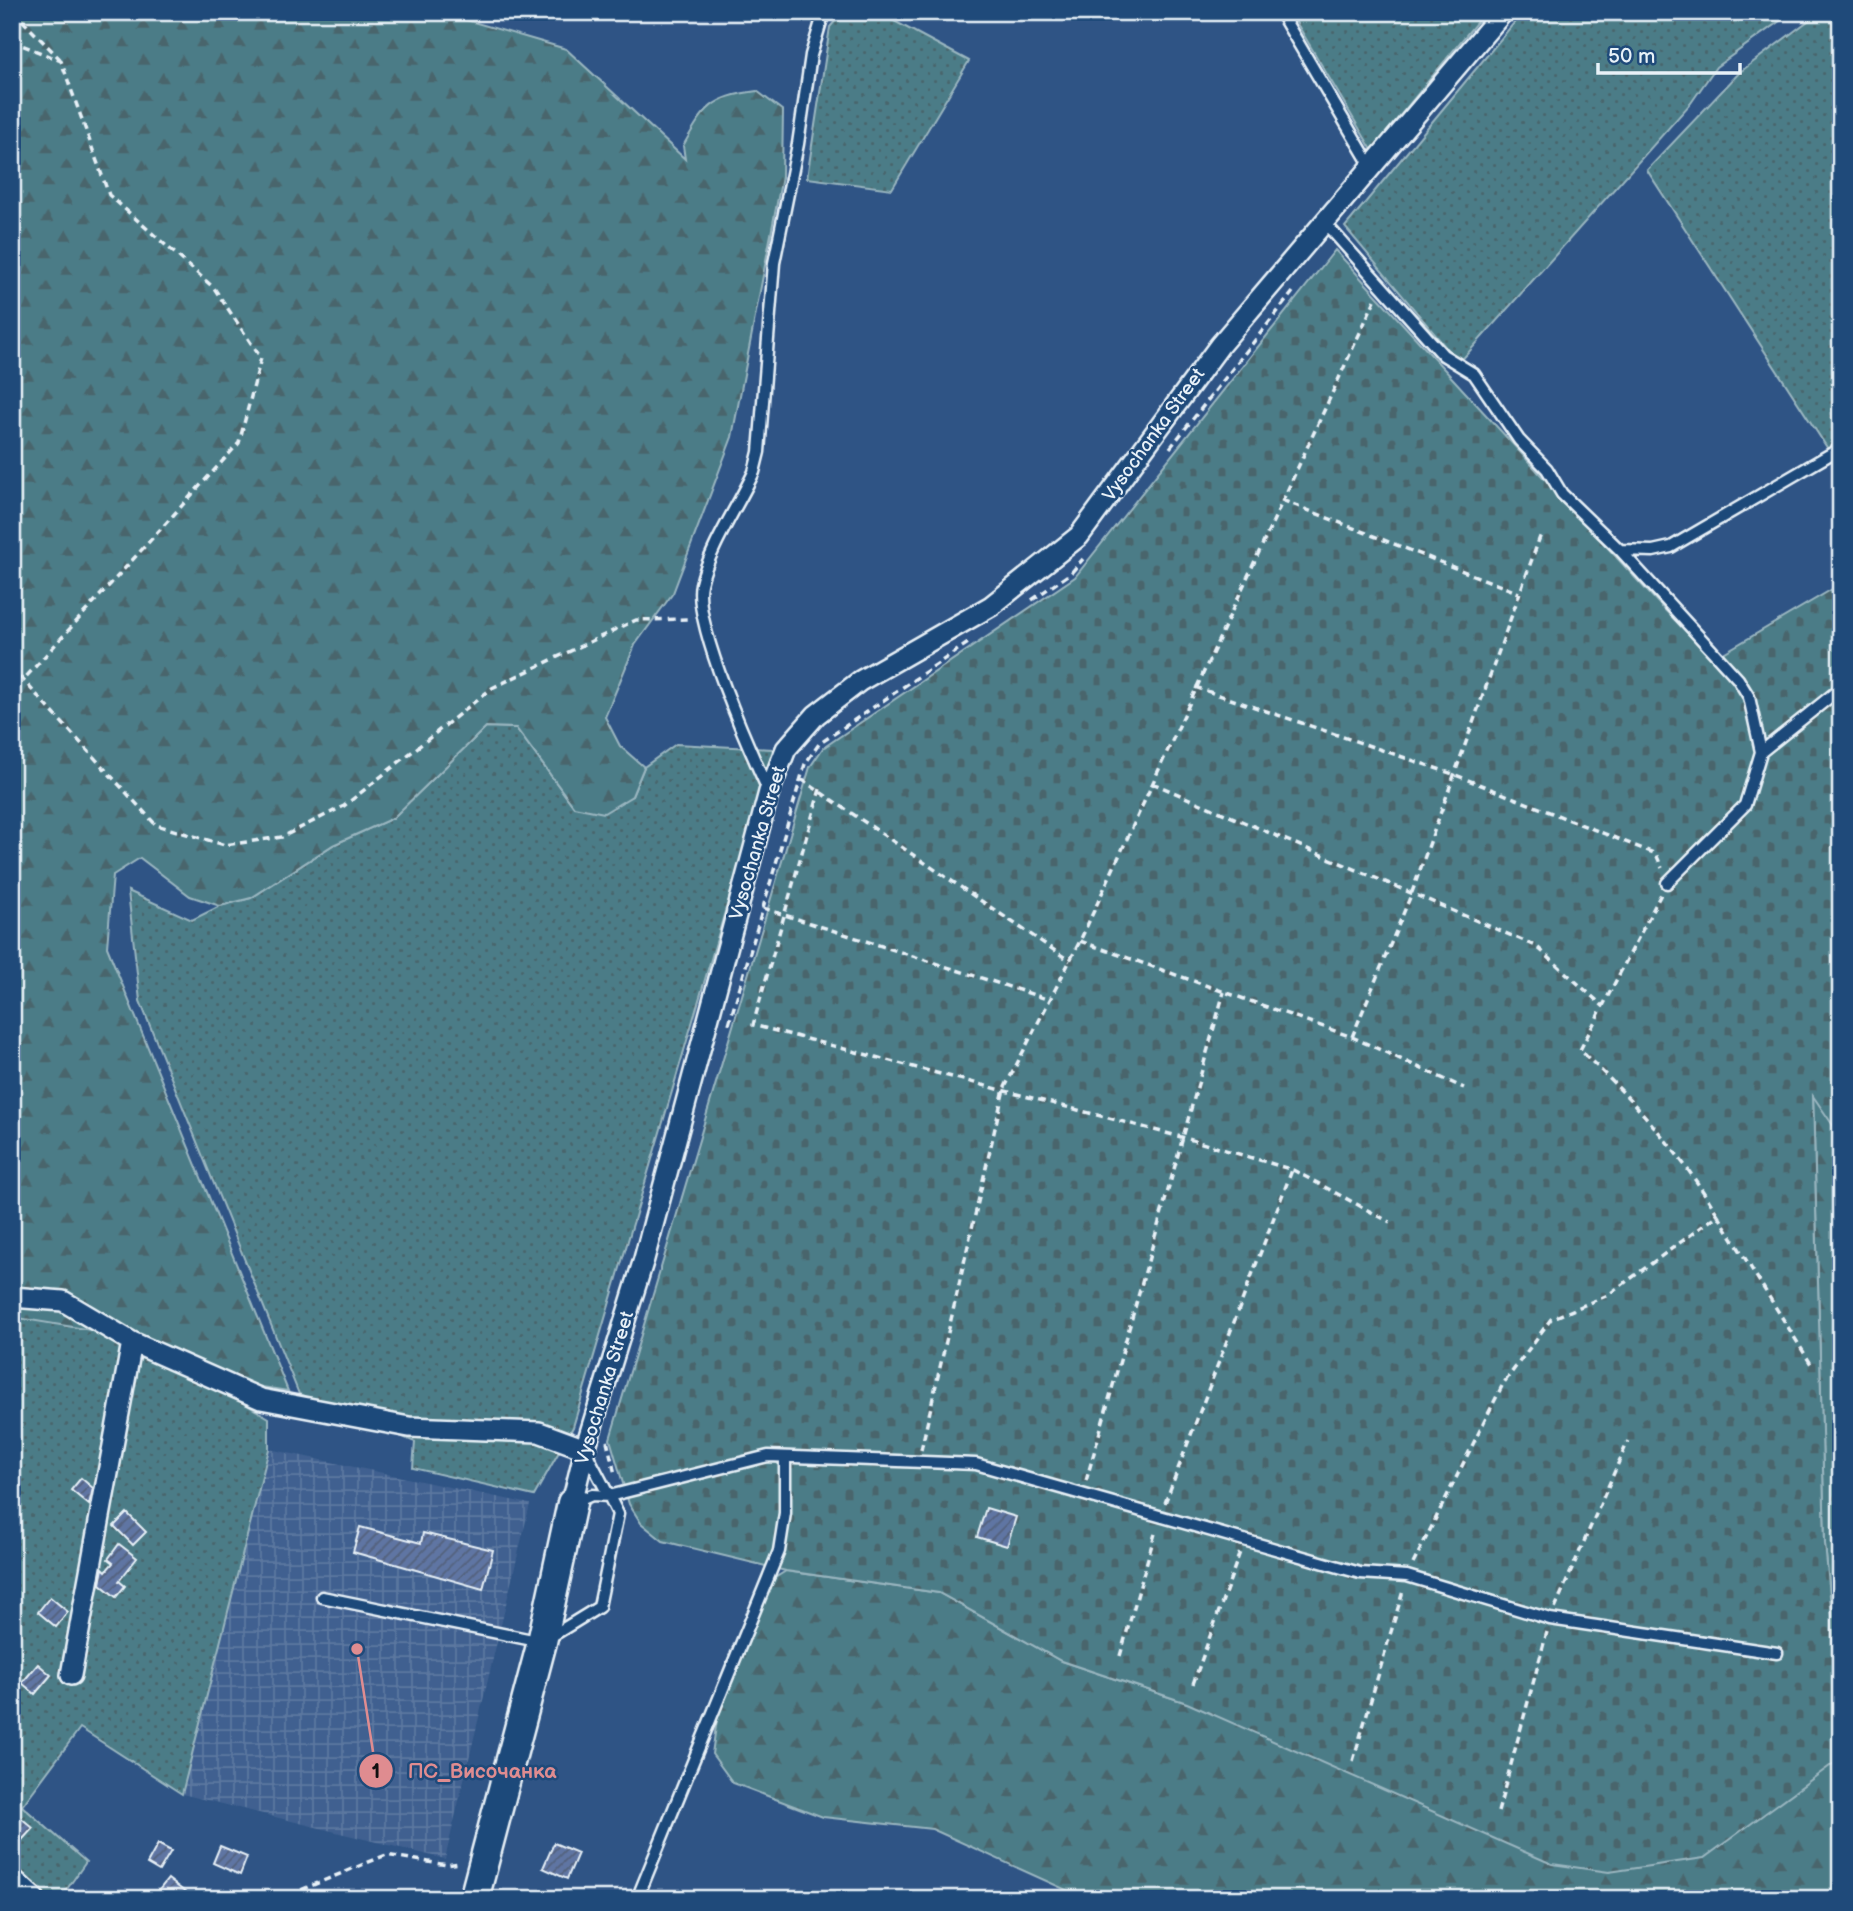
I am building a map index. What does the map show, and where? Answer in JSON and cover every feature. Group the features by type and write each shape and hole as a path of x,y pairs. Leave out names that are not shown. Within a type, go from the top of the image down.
{"street":[{"name":"Vysochanka Street","path":"474,1899 542,1642 584,1449 644,1259 769,792 786,749 816,716 860,681 991,606 1079,536 1220,345 1326,224 1503,12"},
{"path":"12,1297 63,1301 132,1342 261,1399 409,1427 539,1432 584,1449"},
{"path":"71,1675 132,1342"},
{"path":"12,1878 35,1899"}],"lane":[{"path":"769,792 727,692 703,619 700,585 754,472 759,452 774,263 798,144 808,67 824,12"},
{"path":"1280,12 1372,169"},
{"path":"1326,224 1443,355 1474,374 1520,440 1547,469 1562,494 1620,550 1738,680 1749,697 1762,752 1745,805 1667,883"},
{"path":"1620,550 1653,551 1671,547 1841,448"},
{"path":"1762,752 1841,688"},
{"path":"322,1597 542,1642 599,1607 618,1514 584,1449"},
{"path":"572,1503 592,1495 609,1496 768,1456 976,1464 1360,1573 1407,1576 1550,1619 1777,1653"},
{"path":"637,1899 779,1550 785,1513 785,1457"}],"path":[{"path":"14,12 61,61 109,195 214,288 261,358 239,443 24,679"},
{"path":"12,41 61,61"},
{"path":"918,1462 1004,1090 1080,941 1382,286"},
{"path":"1166,454 1294,290"},
{"path":"1282,500 1519,593"},
{"path":"1352,1037 1410,895 1541,534"},
{"path":"1026,604 1071,573 1088,552"},
{"path":"12,668 156,825 225,845 282,837 344,806 492,688 636,620 703,619"},
{"path":"728,1027 805,764 819,744 979,635"},
{"path":"1195,687 1453,774 1656,854 1667,883 1580,1049 1639,1106 1686,1164 1811,1364"},
{"path":"800,779 820,789 1070,961"},
{"path":"1152,783 1410,895 1536,946 1604,1007"},
{"path":"820,789 753,1025 1185,1138 1293,1170 1390,1222"},
{"path":"763,908 1050,1000"},
{"path":"1080,941 1352,1037 1464,1088"},
{"path":"1083,1493 1224,992"},
{"path":"1120,1656 1160,1516 1293,1170"},
{"path":"1353,1761 1407,1576 1503,1384 1551,1319 1608,1295 1718,1215"},
{"path":"607,1438 621,1493"},
{"path":"1193,1684 1245,1540"},
{"path":"279,1899 386,1855 447,1865 484,1859"}],"shaded area":[{"path":"269,1449 530,1504 445,1859 182,1794"}],"green space":[{"path":"12,12 439,12 566,49 685,159 683,146 704,113 719,101 757,91 783,111 782,177 732,437 673,593 635,645 605,717 620,746 644,767 632,796 604,813 574,807 516,728 486,727 393,818 333,845 251,898 220,906 190,896 140,858 113,875 107,947 288,1391 236,1383 133,1337 12,1317"},
{"path":"843,12 883,15 969,61 892,189 807,178 830,27"},
{"path":"1290,12 1485,12 1372,150"},
{"path":"1523,12 1792,12 1716,67 1691,103 1459,363 1345,227"},
{"path":"1820,12 1841,12 1841,469 1647,170 1740,72"},
{"path":"1335,250 1661,606 1713,659 1841,584 1841,1137 1813,1096 1825,1544 1832,1617 1834,1763 1704,1858 1609,1872 1552,1864 1187,1703 1061,1661 939,1593 786,1571 663,1541 641,1523 629,1504 610,1439 810,767 823,748 1075,577"},
{"path":"486,727 516,728 574,807 632,796 644,767 676,744 773,749 573,1427 534,1496 413,1468 415,1442 299,1394 140,1001 128,891 192,920 220,906 251,898 333,845 393,818"},
{"path":"1813,1094 1841,1137 1841,1899 1086,1899 932,1829 823,1817 733,1783 712,1754 717,1719 770,1581 786,1571 939,1593 1061,1661 1187,1703 1832,1617 1825,1544"},
{"path":"12,1316 133,1337 269,1418 269,1449 182,1794 80,1728 22,1806 86,1862 60,1899 12,1899"}],"building":[{"path":"81,1478 93,1488 89,1505 71,1490"},
{"path":"986,1508 1016,1517 1007,1546 977,1537"},
{"path":"127,1513 146,1532 133,1545 114,1526"},
{"path":"360,1527 421,1543 423,1533 493,1550 483,1589 353,1552"},
{"path":"119,1544 137,1558 119,1581 125,1586 116,1597 100,1584 103,1568 106,1571 113,1563 108,1559"},
{"path":"50,1597 68,1612 56,1627 38,1612"},
{"path":"38,1664 51,1675 35,1694 22,1683"},
{"path":"12,1810 33,1828 12,1851"},
{"path":"554,1843 578,1853 567,1879 543,1868"},
{"path":"158,1844 171,1851 159,1871 147,1864"},
{"path":"220,1846 247,1857 240,1875 213,1863"},
{"path":"168,1879 194,1899 152,1899"}],"place":[{"name":"ПС_Височанка","path":"357,1649"}]}
